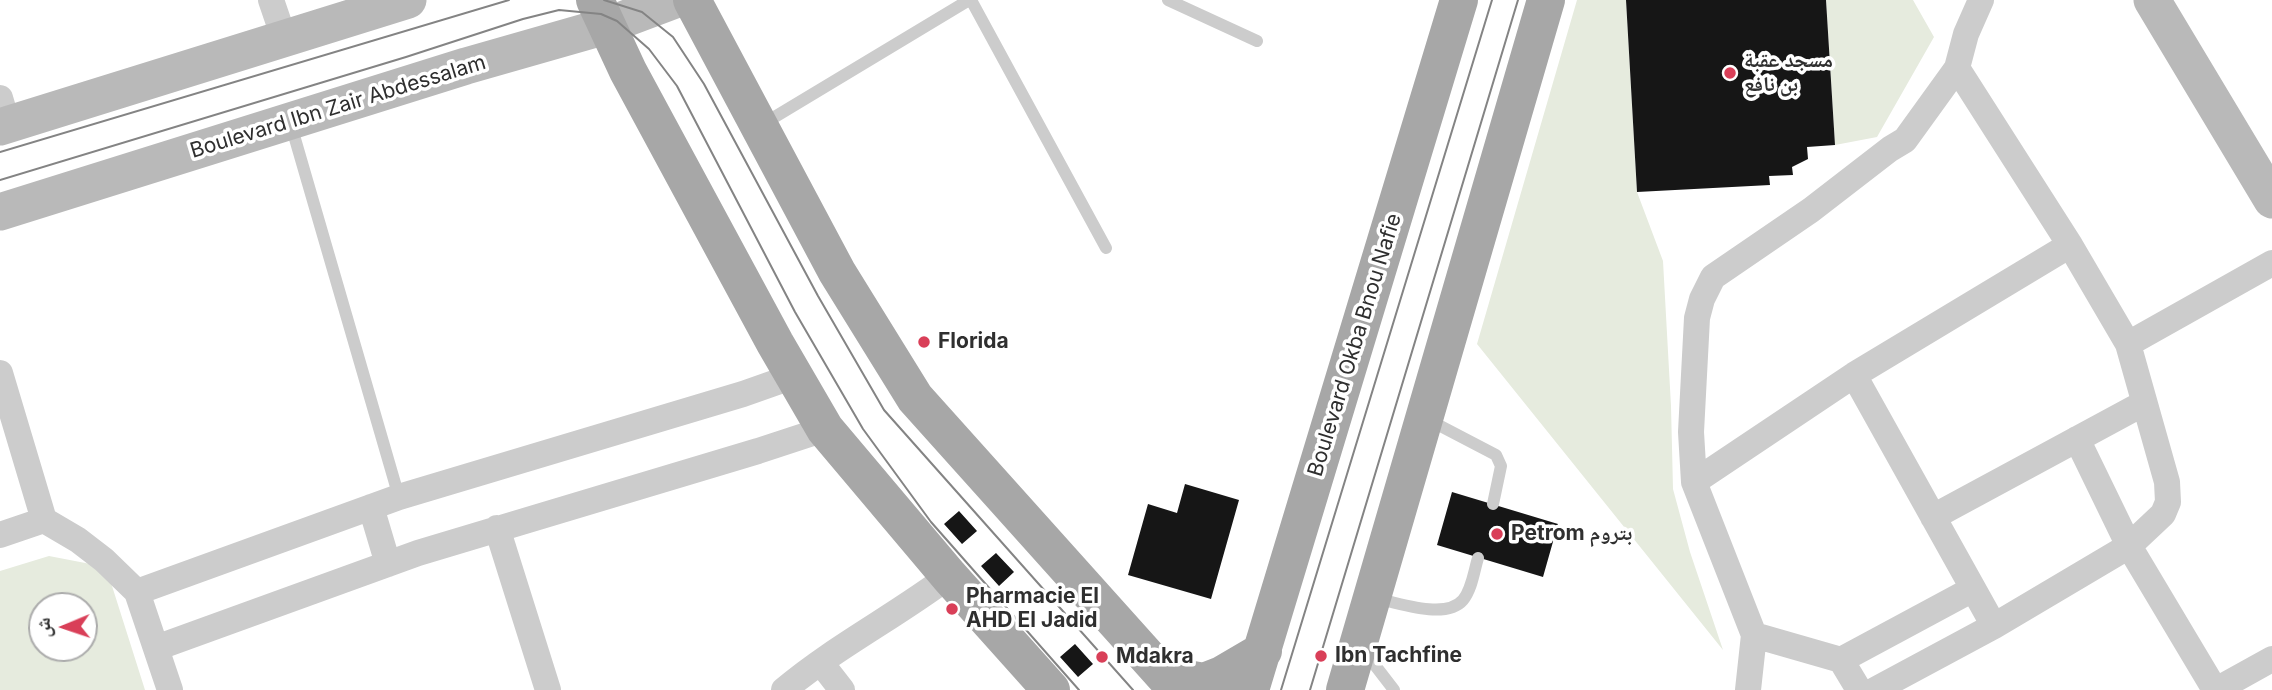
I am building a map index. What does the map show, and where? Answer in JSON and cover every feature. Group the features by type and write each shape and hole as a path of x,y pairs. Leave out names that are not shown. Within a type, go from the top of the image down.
{"main road":[{"path":"692,0 838,272 915,398 1170,683 1204,682 1223,676 1263,651"},
{"name":"Boulevard Okba Bnou Nafie","path":"1250,690 1459,0"},
{"path":"1345,690 1546,0"},
{"path":"600,13 628,71 775,343 825,429 949,576 1051,690"}],"street":[{"path":"271,0 284,38"},
{"path":"3,117 408,0"},
{"name":"Boulevard Ibn Zair Abdessalam","path":"0,212 466,66 600,13 675,0"},
{"path":"2152,0 2272,200"},
{"path":"1748,690 1754,635 1695,482 1691,432 1697,318 1702,299 1713,277 1811,210 1905,140 1957,68 1972,4"},
{"path":"1875,690 1994,626 2129,546 2160,518 2168,502 2169,489 2128,344 2070,245 1957,68"},
{"path":"1695,482 1854,375 2070,245"},
{"path":"2128,344 2272,263"},
{"path":"0,373 44,520 78,540 104,560 137,592 170,690"},
{"path":"1854,375 1994,626"},
{"path":"137,592 399,497 743,394 794,376"},
{"path":"1933,517 2144,402"},
{"path":"156,648 388,564 497,528 825,429"},
{"path":"2077,439 2129,546 2215,690 2272,659"},
{"path":"371,507 388,564"},
{"path":"0,535 44,520"},
{"path":"497,528 548,690"},
{"path":"784,690 910,606 949,576"},
{"path":"1841,660 1973,589"},
{"path":"1754,635 1841,660 1859,690"},
{"path":"821,663 842,690"}],"lane":[{"path":"760,126 970,0 1106,248"},
{"path":"1168,0 1258,41"},
{"path":"290,122 399,497"},
{"path":"1425,417 1496,455 1501,466 1493,504"},
{"path":"1372,598 1434,610 1449,609 1462,601 1478,558"},
{"path":"1359,644 1394,690"}],"shaded area":[{"path":"1577,0 1626,0 1637,192 1663,261 1673,489 1690,552 1723,650 1477,344"},
{"path":"1826,0 1913,0 1934,37 1877,137 1835,145"},
{"path":"49,556 106,567 145,690 0,690 0,571"}],"building":[{"name":"مسجد عقبة بن نافع","path":"1626,0 1826,0 1835,145 1807,147 1808,159 1792,167 1793,175 1769,176 1770,185 1637,192"},
{"path":"1185,484 1239,500 1211,599 1128,575 1148,504 1177,513"},
{"name":"Petrom بتروم","path":"1452,492 1558,524 1543,577 1437,545"},
{"path":"959,511 977,531 962,544 944,524"},
{"path":"996,553 1014,572 999,586 981,566"},
{"path":"1075,644 1093,664 1078,677 1060,657"}],"tram line":[{"path":"0,152 509,0"},
{"path":"604,0 642,12 673,37 704,84 818,296 884,410 1133,690"},
{"path":"1281,690 1492,0"},
{"path":"1310,690 1518,0"},
{"path":"0,180 523,19 559,10 601,14 617,21 649,49 677,86 795,312 863,429 931,522 1079,690"}],"place":[{"name":"مسجد عقبة بن نافع","path":"1730,73"},
{"name":"Florida","path":"924,342"},
{"name":"Petrom بتروم","path":"1497,534"},
{"name":"Pharmacie El AHD El Jadid","path":"952,609"},
{"name":"Ibn Tachfine","path":"1321,656"},
{"name":"Mdakra","path":"1102,657"}]}
